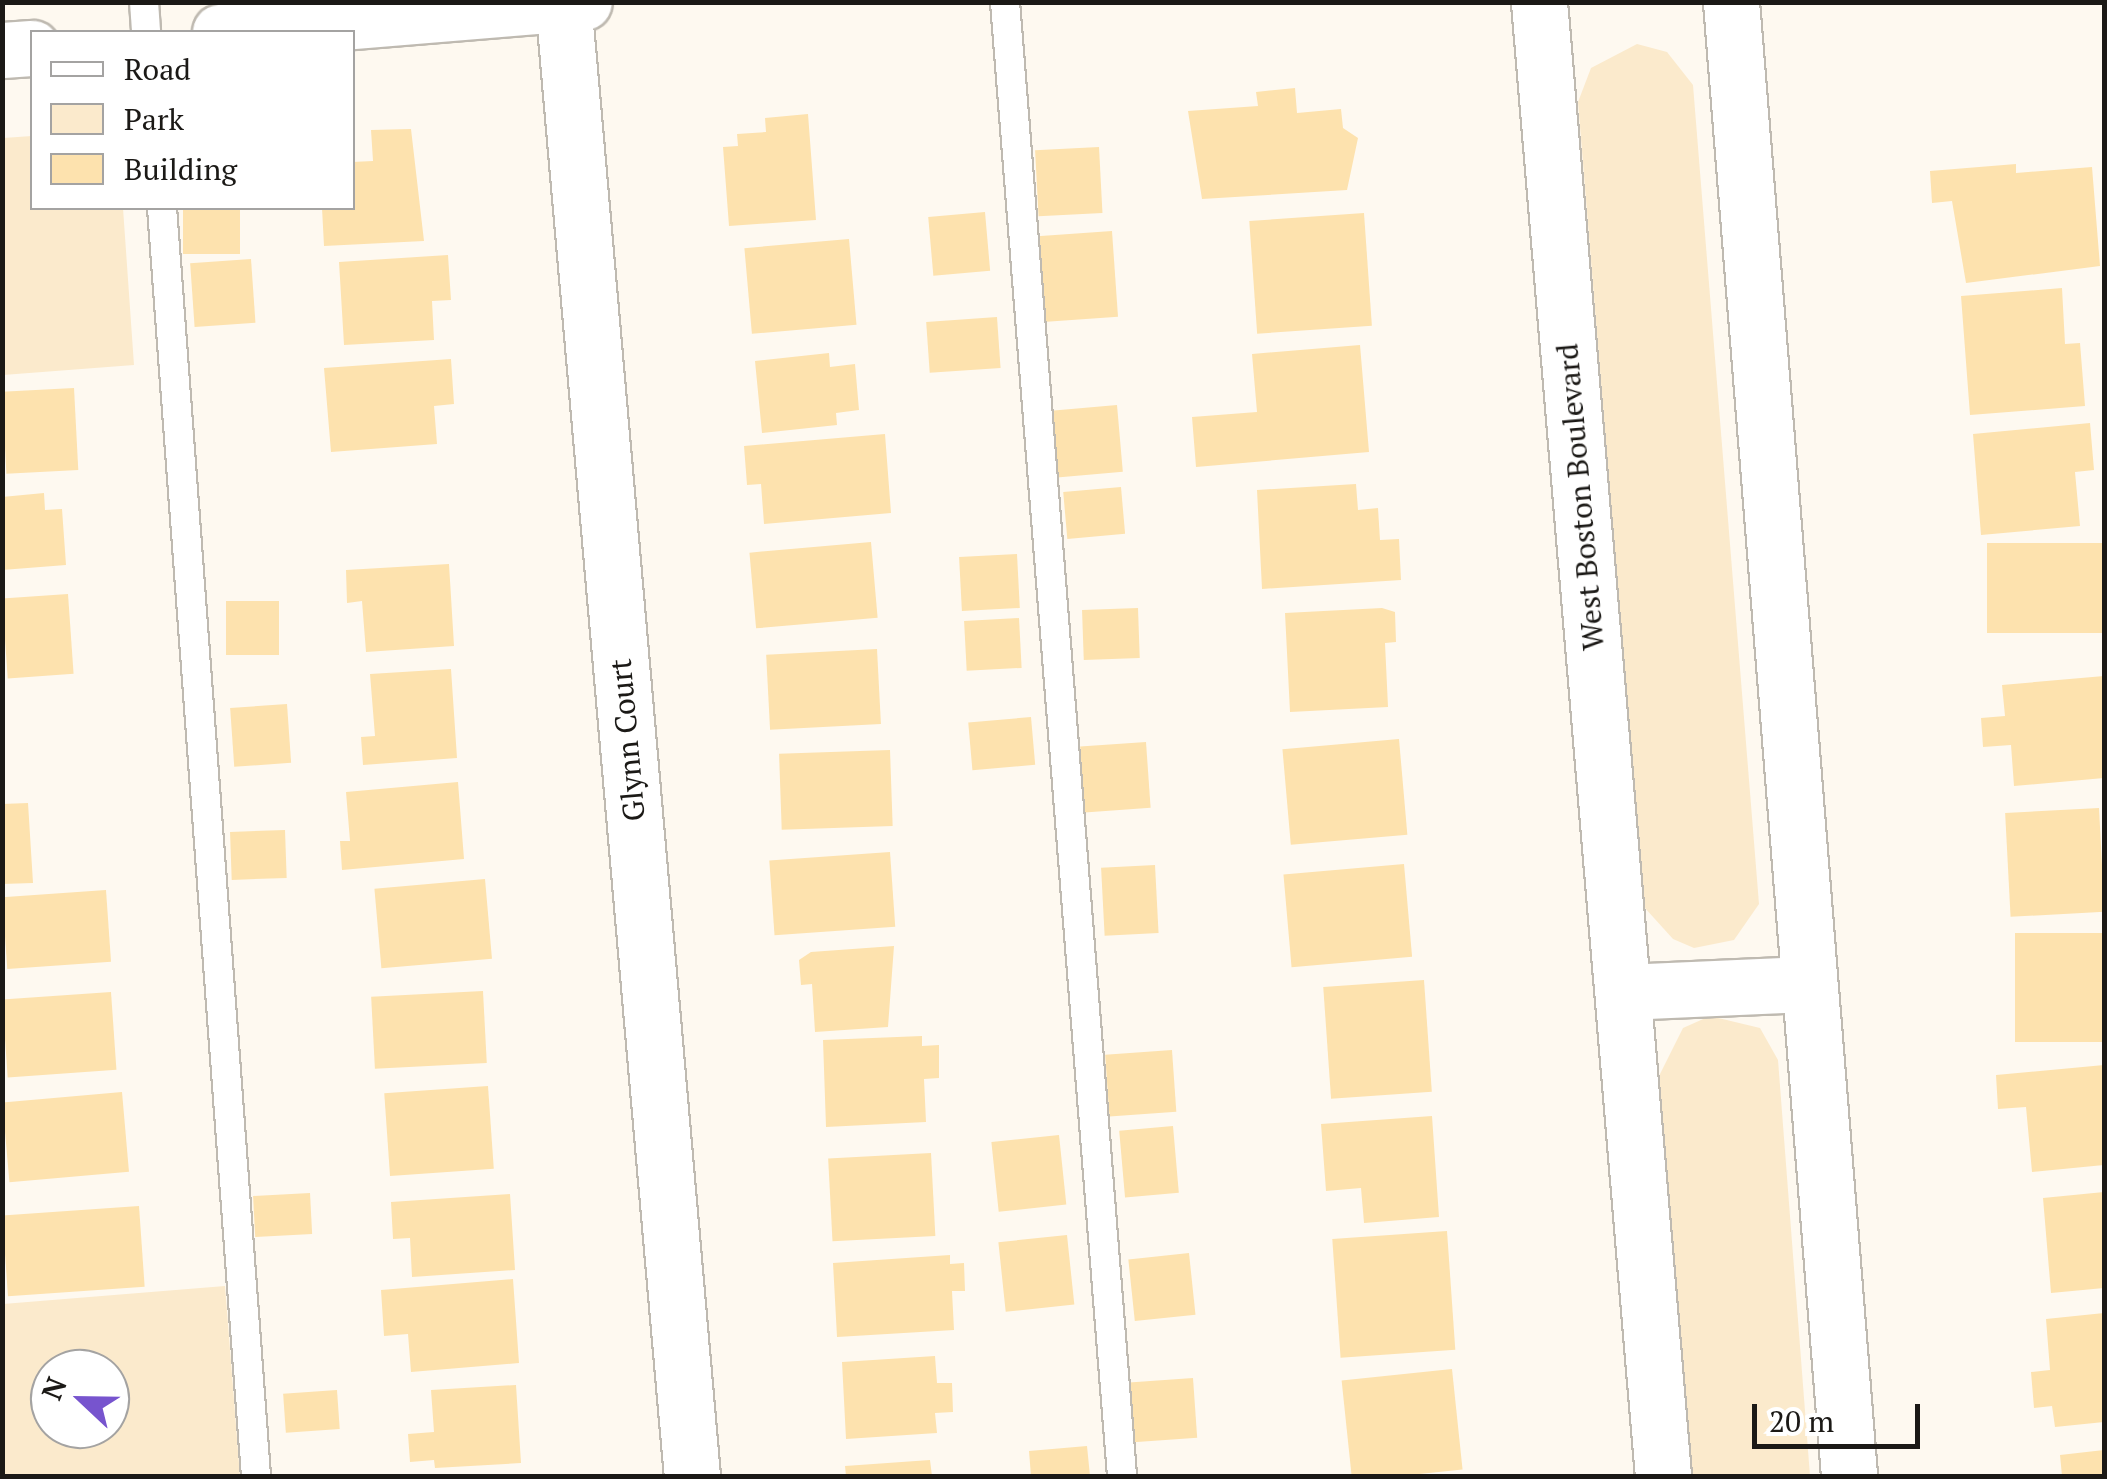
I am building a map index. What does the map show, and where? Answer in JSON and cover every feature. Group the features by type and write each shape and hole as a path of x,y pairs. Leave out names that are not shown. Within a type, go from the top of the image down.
{"street":[{"name":"West Boston Boulevard","path":"1539,2 1663,1476"},
{"path":"1730,2 1849,1476"},
{"path":"244,30 570,3"},
{"name":"Glynn Court","path":"570,3 692,1476"},
{"path":"2,50 30,48"},
{"path":"1623,992 1807,984"}],"lane":[{"path":"144,2 146,30"},
{"path":"1005,2 1122,1476"},
{"path":"162,210 256,1476"}],"green space":[{"path":"1637,44 1667,52 1693,85 1759,904 1734,940 1694,948 1673,939 1644,907 1578,102 1591,68"},
{"path":"30,136 30,210 123,210 134,365 3,375 3,138"},
{"path":"1710,1016 1760,1028 1778,1060 1810,1476 1691,1476 1658,1078 1683,1028"},
{"path":"225,1286 240,1476 3,1476 3,1304"}],"building":[{"path":"1295,88 1297,113 1341,109 1343,128 1358,138 1347,190 1202,199 1188,111 1258,106 1256,92"},
{"path":"808,114 816,220 729,226 723,147 738,146 737,134 766,132 765,118"},
{"path":"411,129 424,241 324,246 322,210 355,210 355,162 373,161 371,130"},
{"path":"1099,147 1102,213 1039,216 1035,150"},
{"path":"2016,164 2016,173 2092,167 2100,266 1966,283 1952,201 1932,203 1930,171"},
{"path":"183,210 240,210 240,254 183,254"},
{"path":"985,212 990,271 933,276 928,217"},
{"path":"1364,213 1372,326 1257,334 1249,221"},
{"path":"1112,231 1118,317 1043,322 1037,236"},
{"path":"849,239 856,325 752,334 744,248"},
{"path":"448,255 451,300 432,301 434,340 344,345 339,262"},
{"path":"251,259 255,323 195,327 190,263"},
{"path":"2062,288 2065,344 2080,343 2085,406 1970,415 1961,296"},
{"path":"997,317 1001,368 930,373 926,322"},
{"path":"1360,345 1369,452 1196,467 1192,417 1257,412 1252,354"},
{"path":"829,353 830,367 855,364 859,410 836,413 837,425 762,433 755,361"},
{"path":"451,359 454,404 434,406 437,444 331,452 324,368"},
{"path":"74,388 78,470 6,474 2,392"},
{"path":"1117,405 1123,472 1057,477 1051,411"},
{"path":"2090,423 2094,470 2075,472 2080,526 1981,535 1973,434"},
{"path":"885,434 891,513 764,524 761,484 747,485 744,446"},
{"path":"1356,484 1358,510 1378,508 1380,540 1399,539 1401,580 1262,589 1257,490"},
{"path":"1121,487 1125,534 1067,539 1063,492"},
{"path":"44,493 45,510 62,509 66,565 2,570 2,497"},
{"path":"871,542 878,618 756,628 749,553"},
{"path":"1987,543 2104,543 2104,633 1987,633"},
{"path":"1017,554 1020,608 962,611 959,557"},
{"path":"449,564 454,646 366,652 362,601 347,603 346,570"},
{"path":"68,594 74,674 8,678 2,599"},
{"path":"226,601 279,601 279,655 226,655"},
{"path":"1138,608 1140,658 1084,660 1082,610"},
{"path":"1382,608 1395,612 1396,642 1385,643 1388,707 1290,712 1285,613"},
{"path":"1019,618 1022,668 967,671 964,621"},
{"path":"877,649 881,724 770,730 766,655"},
{"path":"451,669 457,758 363,765 361,737 375,736 370,674"},
{"path":"2104,676 2104,778 2014,786 2011,745 1983,747 1981,718 2005,716 2002,685"},
{"path":"287,704 291,763 234,767 230,708"},
{"path":"1031,717 1035,765 972,770 968,722"},
{"path":"1399,739 1407,835 1291,845 1282,749"},
{"path":"1146,742 1151,808 1085,812 1080,747"},
{"path":"890,750 893,826 782,830 779,754"},
{"path":"458,782 464,859 342,870 340,841 350,841 346,792"},
{"path":"28,803 33,883 2,884 2,804"},
{"path":"2099,808 2104,912 2011,917 2005,813"},
{"path":"285,830 287,878 232,880 230,832"},
{"path":"890,852 895,927 775,935 769,860"},
{"path":"1404,864 1412,957 1292,967 1283,875"},
{"path":"1155,865 1159,933 1105,936 1101,868"},
{"path":"485,879 492,959 381,968 374,889"},
{"path":"106,890 111,962 7,969 2,897"},
{"path":"2015,933 2104,933 2104,1042 2015,1042"},
{"path":"894,946 888,1027 815,1032 812,984 801,985 799,960 811,952"},
{"path":"1424,980 1432,1092 1331,1099 1323,987"},
{"path":"483,991 487,1063 375,1069 371,997"},
{"path":"111,992 116,1070 8,1077 2,1000"},
{"path":"922,1036 922,1046 939,1045 939,1078 924,1079 926,1122 826,1127 823,1040"},
{"path":"1172,1050 1176,1112 1109,1117 1105,1055"},
{"path":"2104,1065 2104,1165 2032,1172 2026,1107 1998,1109 1996,1075"},
{"path":"488,1086 494,1169 390,1176 384,1093"},
{"path":"122,1092 129,1172 9,1182 2,1102"},
{"path":"1432,1116 1439,1217 1364,1223 1361,1188 1326,1191 1321,1124"},
{"path":"1173,1126 1179,1193 1125,1197 1119,1131"},
{"path":"1059,1135 1066,1205 999,1212 991,1142"},
{"path":"931,1153 935,1236 832,1241 828,1158"},
{"path":"2104,1192 2104,1288 2051,1293 2043,1198"},
{"path":"310,1193 312,1234 255,1237 253,1196"},
{"path":"510,1194 515,1270 412,1277 410,1238 393,1239 391,1202"},
{"path":"139,1206 145,1287 8,1296 2,1216"},
{"path":"1447,1231 1455,1350 1341,1358 1332,1239"},
{"path":"1067,1235 1074,1305 1006,1312 998,1242"},
{"path":"1189,1253 1195,1315 1135,1321 1128,1259"},
{"path":"950,1255 950,1264 964,1263 965,1291 952,1291 954,1330 837,1337 833,1263"},
{"path":"513,1279 519,1363 411,1372 408,1334 384,1336 381,1290"},
{"path":"2104,1313 2104,1422 2055,1427 2052,1406 2034,1408 2031,1372 2050,1370 2046,1319"},
{"path":"935,1356 937,1383 952,1383 953,1412 935,1413 937,1433 846,1439 842,1362"},
{"path":"1452,1369 1463,1469 1352,1476 1342,1381"},
{"path":"1193,1378 1197,1438 1133,1442 1129,1382"},
{"path":"516,1385 521,1463 435,1468 434,1460 410,1462 408,1434 434,1432 431,1390"},
{"path":"337,1390 340,1429 286,1433 283,1394"},
{"path":"1087,1446 1090,1476 1031,1476 1029,1451"},
{"path":"2104,1450 2104,1476 2062,1476 2060,1455"},
{"path":"930,1460 932,1476 846,1476 845,1466"}]}
